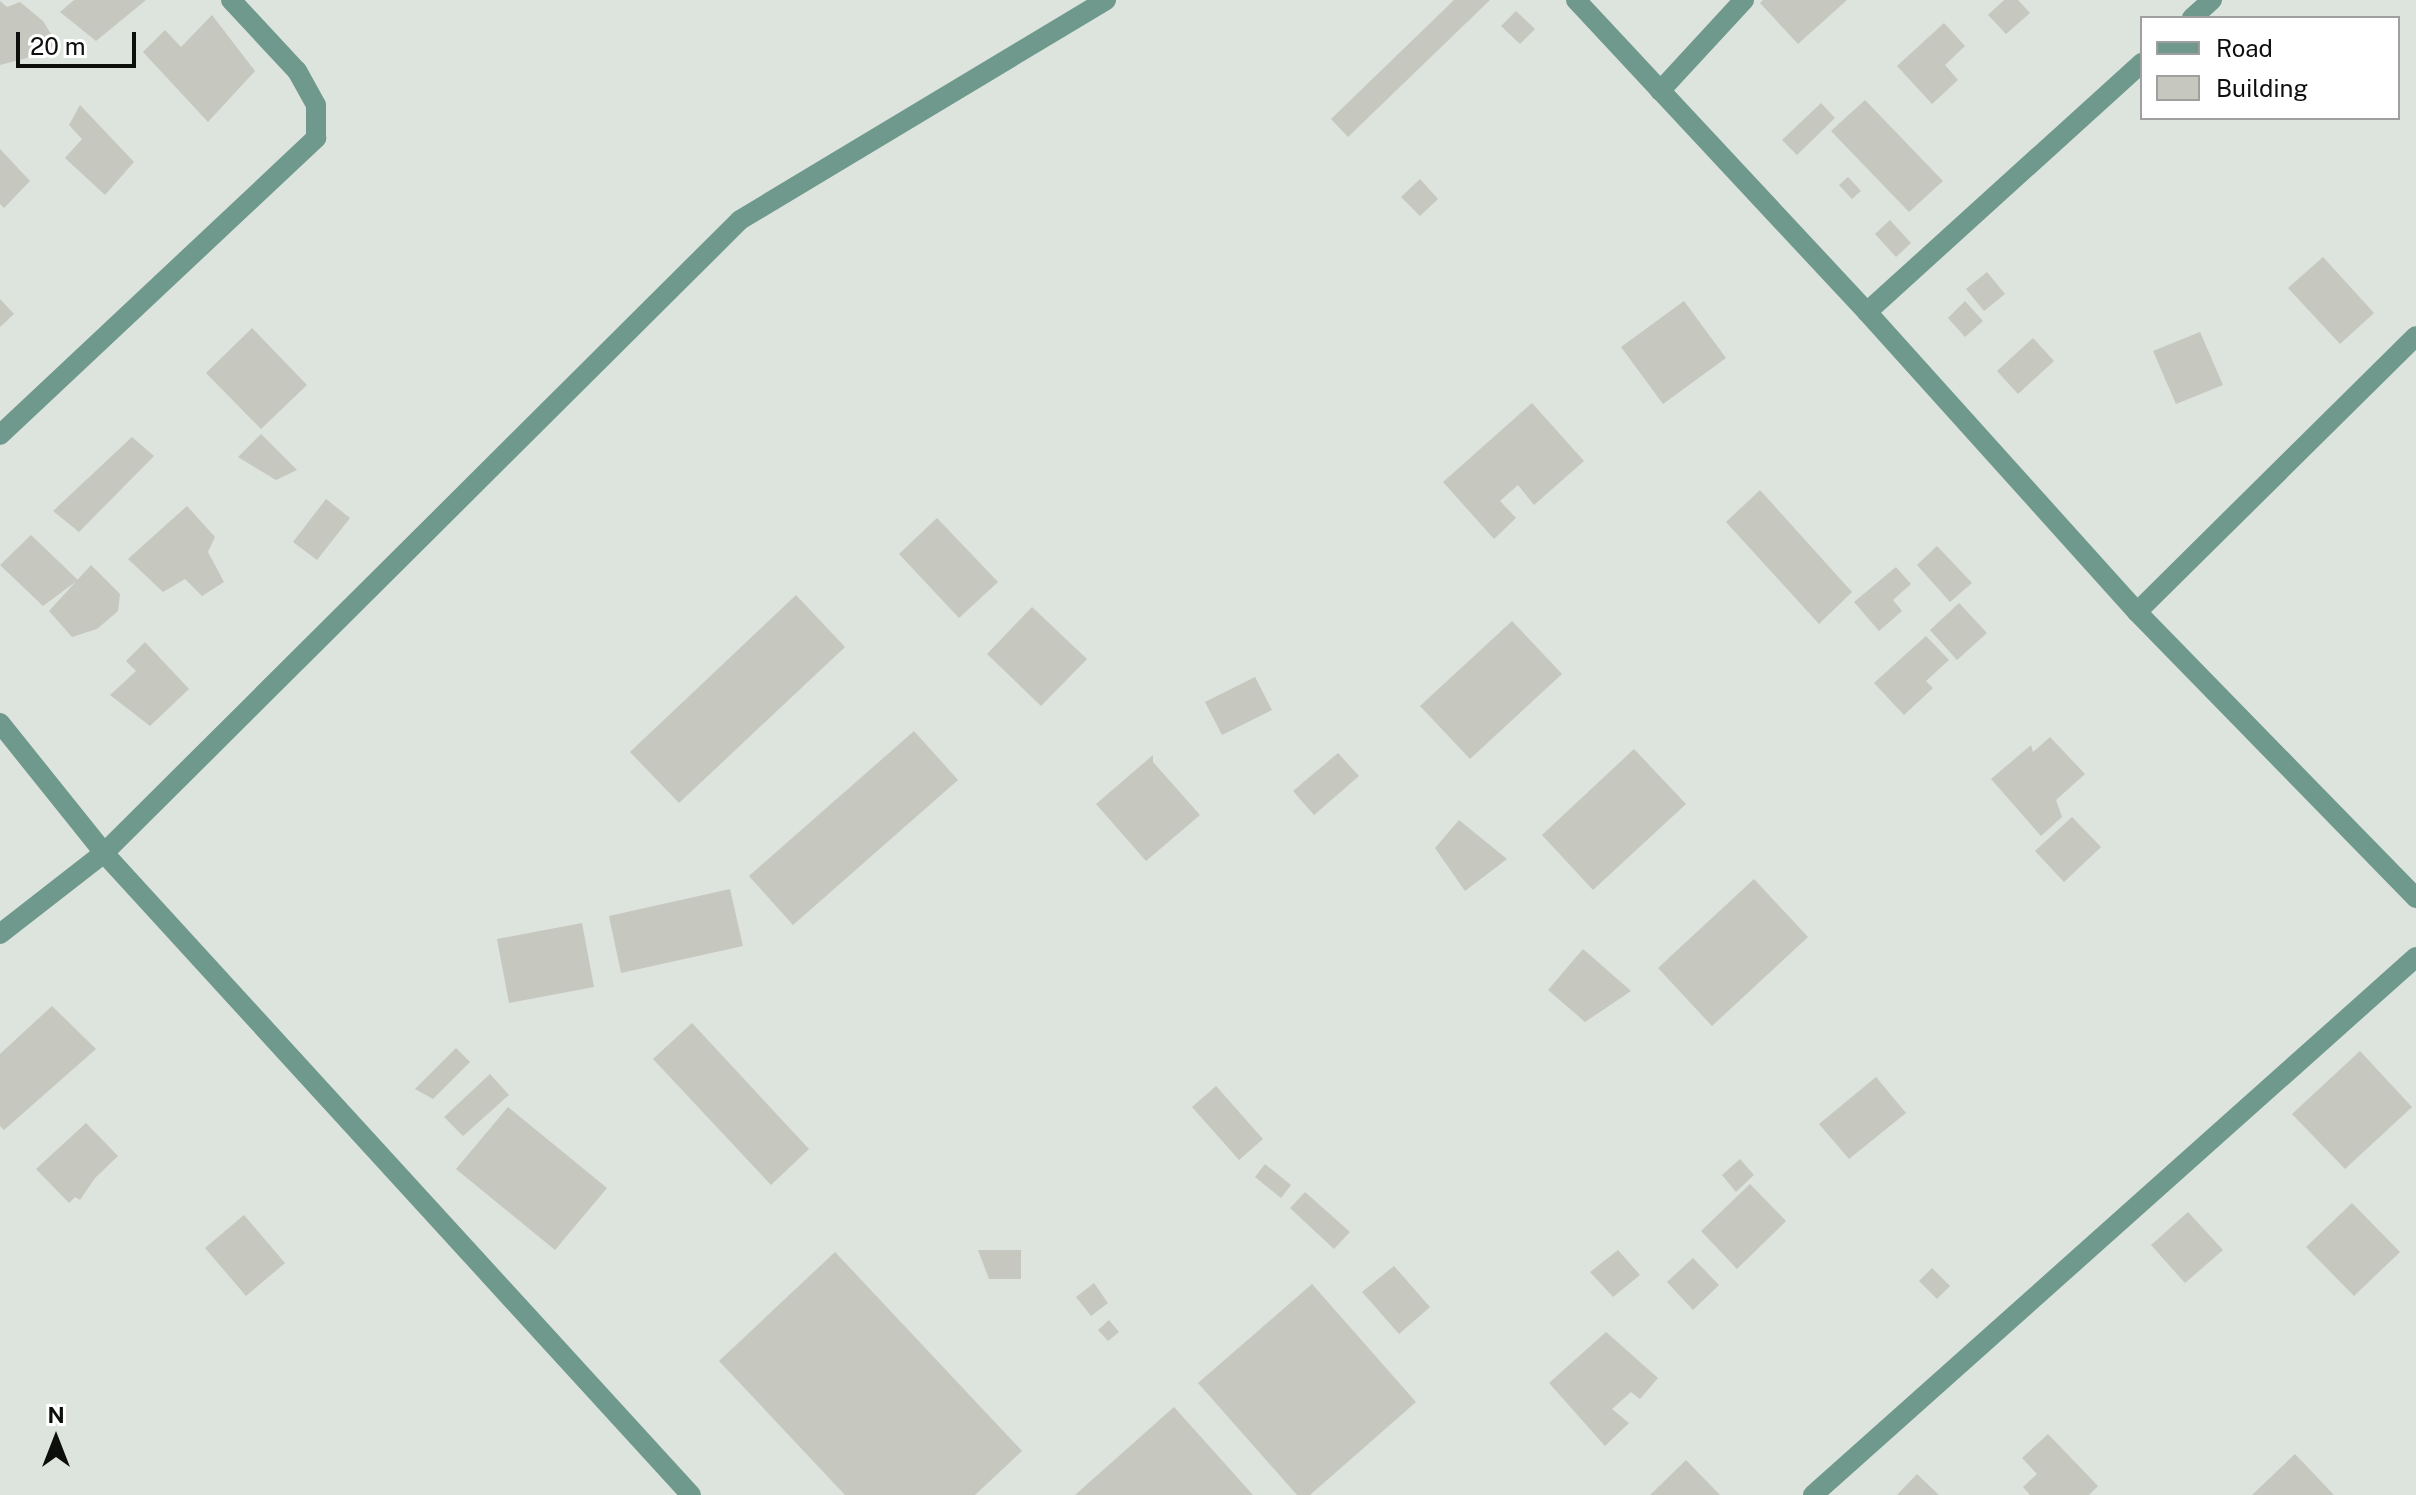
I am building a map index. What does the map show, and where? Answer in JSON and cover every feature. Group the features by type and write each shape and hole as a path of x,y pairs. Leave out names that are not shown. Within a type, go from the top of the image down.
{"street":[{"path":"0,435 316,138 316,105 297,71 231,0"},
{"path":"0,934 104,853 740,220 1106,0"},
{"path":"1576,0 1867,312 2137,612 2416,898"},
{"path":"1660,91 1744,0"},
{"path":"2194,16 2212,0"},
{"path":"1867,312 2140,65"},
{"path":"2137,612 2416,336"},
{"path":"0,723 104,853 691,1495"},
{"path":"1813,1495 2416,957"}],"building":[{"path":"74,0 146,0 96,41 60,12"},
{"path":"1454,0 1490,0 1348,137 1331,119"},
{"path":"1763,0 1847,0 1798,44 1760,3"},
{"path":"2004,0 2018,0 2030,13 2006,34 1988,15"},
{"path":"0,1 7,7 20,2 43,21 56,42 46,53 0,65"},
{"path":"1516,11 1535,29 1520,44 1501,26"},
{"path":"212,15 255,71 208,122 143,52 165,30 181,47"},
{"path":"1944,23 1965,46 1945,65 1958,80 1932,104 1897,66"},
{"path":"1865,100 1943,181 1909,212 1831,131"},
{"path":"1821,103 1835,118 1797,155 1782,140"},
{"path":"80,105 134,162 105,195 65,158 82,139 69,125"},
{"path":"0,149 30,181 4,208 0,204"},
{"path":"1848,177 1861,191 1852,199 1839,185"},
{"path":"1420,179 1438,199 1420,216 1401,197"},
{"path":"1890,220 1911,243 1896,257 1875,234"},
{"path":"2323,257 2374,313 2340,344 2288,288"},
{"path":"1987,272 2005,294 1984,311 1966,289"},
{"path":"0,299 14,314 0,327"},
{"path":"1684,301 1726,358 1663,404 1621,347"},
{"path":"1965,301 1983,321 1965,337 1948,318"},
{"path":"252,328 307,385 261,429 206,373"},
{"path":"2200,332 2223,385 2176,404 2153,351"},
{"path":"2033,338 2054,361 2018,394 1997,371"},
{"path":"1532,403 1584,461 1534,505 1518,485 1500,501 1516,518 1494,539 1443,482"},
{"path":"261,434 297,470 276,480 238,457"},
{"path":"132,437 154,456 79,532 53,511"},
{"path":"1760,490 1852,592 1819,624 1726,522"},
{"path":"326,499 350,518 317,560 293,542"},
{"path":"187,506 215,537 208,552 224,582 202,596 185,579 163,592 128,559"},
{"path":"937,518 998,582 959,618 899,554"},
{"path":"31,535 78,580 43,606 0,565"},
{"path":"1937,546 1972,583 1950,602 1917,565"},
{"path":"91,565 120,594 118,611 97,629 72,637 49,611"},
{"path":"1896,567 1911,584 1893,600 1902,611 1879,631 1854,602"},
{"path":"796,595 845,647 679,803 630,752"},
{"path":"1959,603 1987,633 1957,660 1930,630"},
{"path":"1032,607 1087,659 1041,706 987,654"},
{"path":"1512,621 1562,674 1470,759 1420,706"},
{"path":"1926,636 1949,660 1926,681 1933,688 1904,715 1874,683"},
{"path":"145,642 189,689 150,726 110,695 136,671 126,661"},
{"path":"1255,677 1272,710 1222,735 1205,702"},
{"path":"914,731 958,780 793,925 749,876"},
{"path":"2050,737 2085,774 2056,800 2062,817 2041,836 1991,779 2031,745 2033,752"},
{"path":"1634,749 1686,804 1593,890 1542,835"},
{"path":"1338,753 1359,776 1314,815 1293,791"},
{"path":"1153,755 1153,762 1200,815 1146,861 1096,804"},
{"path":"2072,817 2101,847 2064,882 2035,851"},
{"path":"1459,820 1507,859 1465,891 1435,848"},
{"path":"1754,879 1808,937 1712,1026 1658,968"},
{"path":"730,889 743,946 621,973 609,916"},
{"path":"582,923 594,987 509,1003 497,939"},
{"path":"1583,949 1631,991 1585,1022 1548,990"},
{"path":"52,1006 96,1049 4,1130 0,1126 0,1054"},
{"path":"692,1023 809,1149 771,1185 653,1059"},
{"path":"456,1048 470,1062 433,1099 415,1089"},
{"path":"2360,1051 2412,1107 2345,1169 2292,1114"},
{"path":"490,1074 509,1095 463,1136 444,1117"},
{"path":"1876,1077 1906,1113 1849,1159 1819,1124"},
{"path":"1216,1086 1263,1139 1239,1160 1192,1107"},
{"path":"508,1107 607,1188 555,1250 456,1169"},
{"path":"86,1123 118,1156 95,1178 80,1200 75,1197 69,1203 36,1169"},
{"path":"1740,1159 1754,1175 1736,1192 1722,1175"},
{"path":"1265,1164 1291,1185 1281,1198 1255,1177"},
{"path":"1750,1184 1786,1221 1737,1269 1701,1231"},
{"path":"1305,1192 1350,1232 1334,1249 1290,1208"},
{"path":"2352,1203 2400,1252 2354,1296 2306,1247"},
{"path":"2188,1212 2223,1250 2185,1283 2151,1245"},
{"path":"244,1215 285,1263 246,1296 205,1248"},
{"path":"978,1250 1021,1250 1021,1279 989,1279"},
{"path":"1618,1250 1640,1275 1613,1297 1590,1272"},
{"path":"835,1252 1022,1451 975,1495 845,1495 719,1361"},
{"path":"1693,1258 1719,1285 1693,1310 1667,1282"},
{"path":"1394,1266 1430,1307 1399,1334 1362,1292"},
{"path":"1932,1268 1950,1286 1937,1299 1919,1281"},
{"path":"1094,1283 1108,1303 1091,1316 1076,1297"},
{"path":"1312,1284 1416,1402 1310,1495 1297,1495 1198,1383"},
{"path":"1109,1320 1119,1332 1108,1341 1098,1330"},
{"path":"1606,1332 1658,1378 1640,1399 1631,1392 1612,1409 1629,1423 1605,1446 1549,1383"},
{"path":"1174,1407 1253,1495 1075,1495"},
{"path":"2048,1434 2098,1486 2089,1495 2030,1495 2023,1487 2037,1474 2022,1458"},
{"path":"2295,1454 2334,1495 2252,1495"},
{"path":"1686,1460 1720,1495 1650,1495"},
{"path":"1917,1474 1939,1495 1897,1495"}]}
